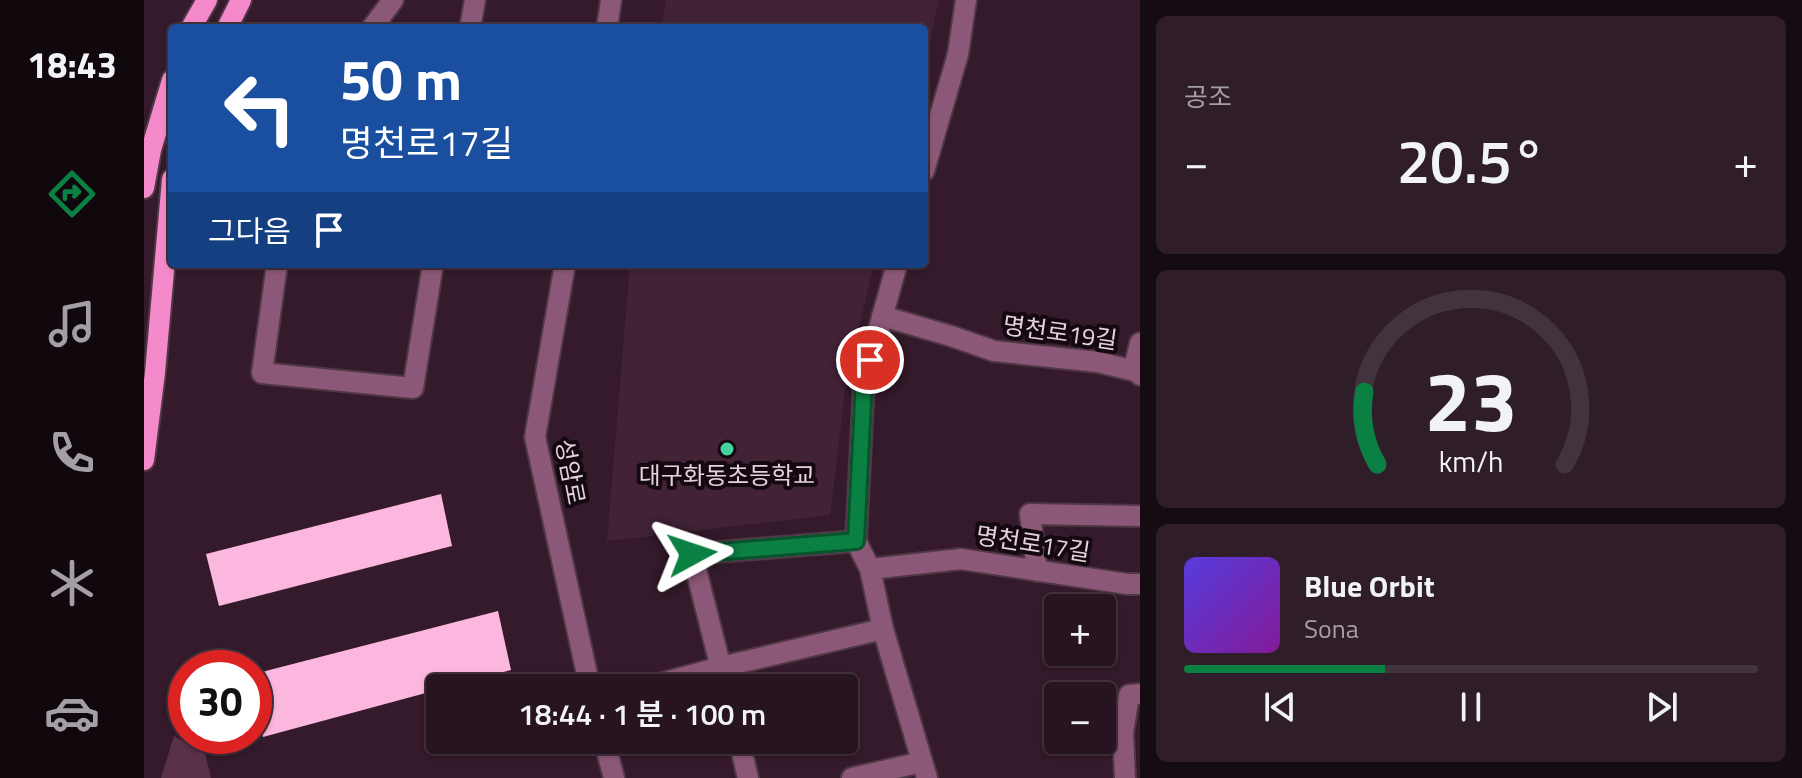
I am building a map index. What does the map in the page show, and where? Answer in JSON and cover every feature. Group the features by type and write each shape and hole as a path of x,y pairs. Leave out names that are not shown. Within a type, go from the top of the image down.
{"main road":[{"path":"193,24 207,0"},
{"path":"229,24 241,0"},
{"path":"144,188 151,150 168,93"},
{"path":"144,460 168,225"}],"street":[{"path":"375,24 393,0"},
{"path":"471,24 475,0"},
{"path":"608,24 611,0"},
{"path":"928,157 958,54 966,0"},
{"path":"276,268 262,373 413,388 432,268"},
{"name":"성암로","path":"564,268 535,437 587,674"},
{"path":"852,778 924,770 883,629 870,569 856,541 864,382 896,268"},
{"name":"명천로19길","path":"882,316 994,351 1098,362 1139,374"},
{"name":"명천로19길","path":"1139,374 1135,364 1140,343"},
{"path":"1037,571 1030,514 1140,516"},
{"path":"723,674 692,554 856,541"},
{"name":"명천로17길","path":"870,569 961,559 1140,584"},
{"path":"695,674 883,629"},
{"path":"1125,778 1123,733 1129,695 1140,694"},
{"path":"608,754 614,778"},
{"path":"742,754 748,778"}],"shaded area":[{"path":"666,0 939,0 928,50 928,24 662,24"},
{"name":"대구화동초등학교","path":"630,268 873,268 846,383 830,515 607,541"},
{"path":"168,754 205,754 211,778 161,778"}],"building":[{"path":"441,494 452,546 219,606 206,554"},
{"path":"498,611 511,670 496,674 426,674 426,693 272,735 272,669"}],"place":[{"name":"대구화동초등학교","path":"727,449"}],"route":[{"path":"692,554 856,541 864,382 870,360"}]}
